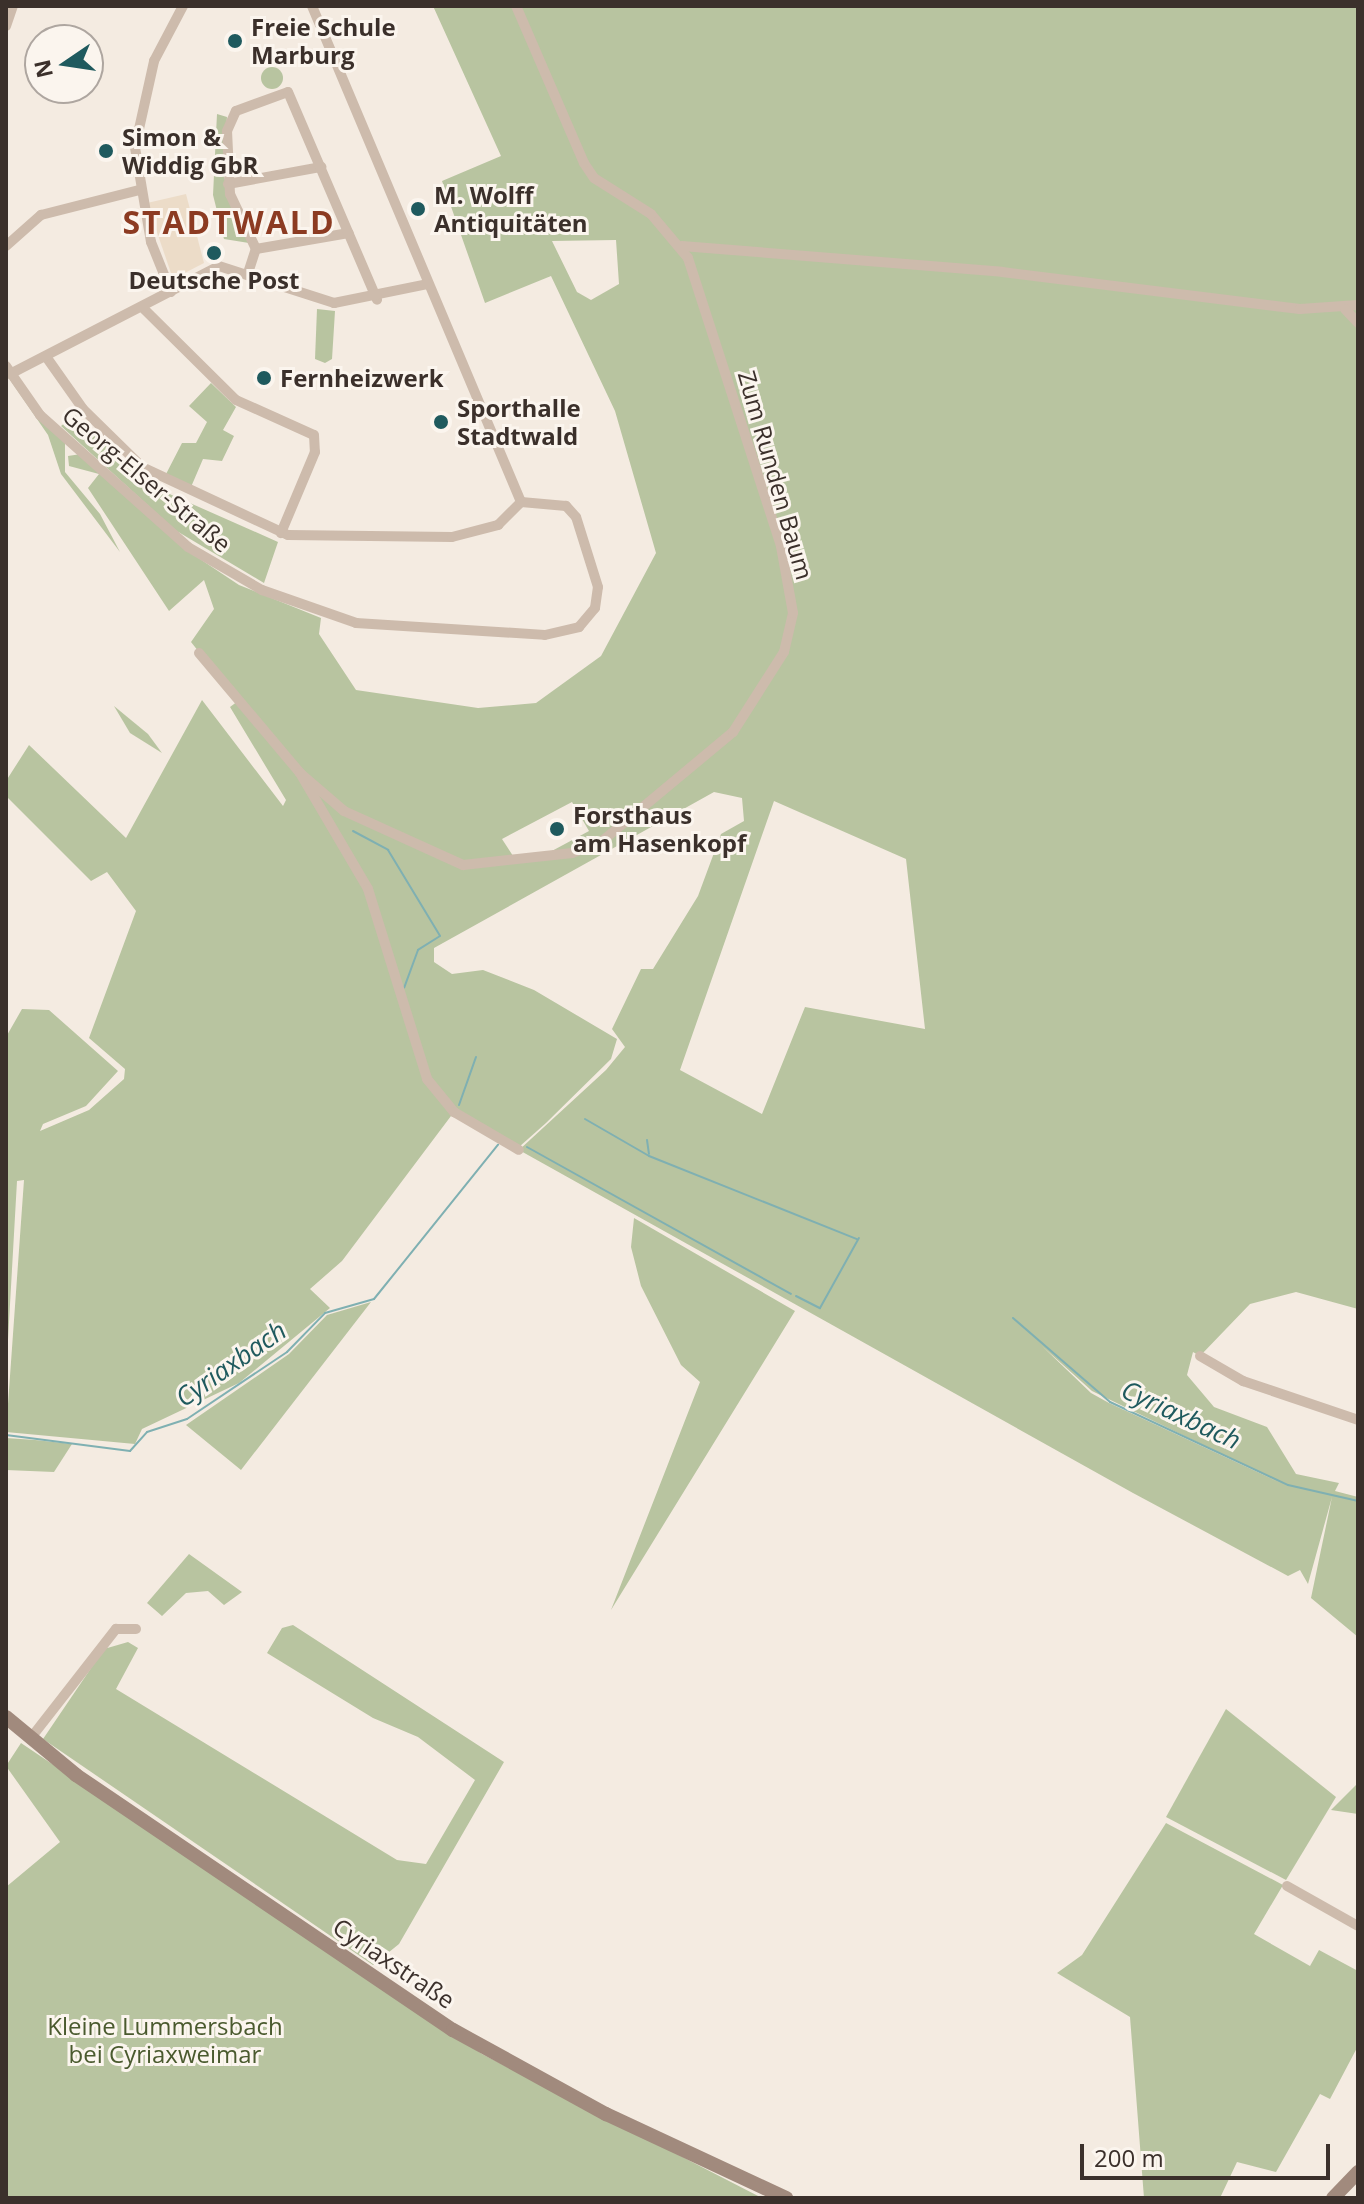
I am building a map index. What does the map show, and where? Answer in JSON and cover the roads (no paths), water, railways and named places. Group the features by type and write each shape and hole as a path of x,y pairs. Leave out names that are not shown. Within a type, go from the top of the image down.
{"street":[{"path":"6,26 13,6"},
{"path":"171,292 139,190 139,114 162,40 183,6"},
{"path":"47,358 83,409 142,467 281,533 452,537 498,525 521,502 312,6"},
{"name":"Zum Runden Baum","path":"300,773 344,811 425,852 463,865 546,858 601,842 733,732 760,698 793,613 773,521 682,246 651,214 594,178 516,6"},
{"path":"248,273 256,249 228,184 230,119 279,93 292,98 377,300"},
{"path":"228,184 321,167"},
{"path":"6,246 9,231 54,211 139,190"},
{"path":"256,249 349,233"},
{"path":"682,246 1345,309 1358,305"},
{"path":"8,370 47,358 144,309 219,266 248,273 316,301 377,300 427,284"},
{"path":"144,309 236,400 314,435 315,452 281,533"},
{"path":"1345,309 1358,323"},
{"name":"Georg-Elser-Straße","path":"8,370 40,415 196,552 262,590 356,623 519,635 579,627 595,608 598,587 576,517 566,506 521,502"},
{"path":"199,653 300,773 368,889 427,1079 454,1112 519,1150"},
{"path":"1200,1356 1243,1381 1358,1420"},
{"path":"30,1739 116,1629 136,1629"},
{"name":"Cyriaxstraße","path":"6,1717 30,1739 453,2030 618,2120 786,2198"},
{"path":"1287,1886 1358,1926"},
{"path":"1333,2198 1358,2172"}],"waterway":[{"path":"353,831 388,850 440,936 418,950 404,988"},
{"path":"459,1105 476,1057"},
{"name":"Cyriaxbach","path":"585,1119 649,1156 857,1239"},
{"path":"647,1140 649,1154"},
{"name":"Cyriaxbach","path":"6,1435 130,1451 147,1432 187,1419 287,1352 325,1313 374,1299 498,1145"},
{"name":"Cyriaxbach","path":"527,1147 791,1294"},
{"name":"Cyriaxbach","path":"796,1296 820,1308 859,1238"},
{"name":"Cyriaxbach","path":"1013,1318 1110,1402 1288,1485 1358,1501"}],"place":[{"name":"Freie Schule Marburg","path":"235,41"},
{"name":"Simon & Widdig GbR","path":"106,151"},
{"name":"M. Wolff Antiquitäten","path":"418,209"},
{"name":"Deutsche Post","path":"214,253"},
{"name":"Fernheizwerk","path":"264,378"},
{"name":"Sporthalle Stadtwald","path":"441,422"},
{"name":"Forsthaus am Hasenkopf","path":"557,829"}],"district":[{"name":"STADTWALD","path":"229,222"}],"park label":[{"name":"Kleine Lummersbach bei Cyriaxweimar","path":"165,2040"}]}
